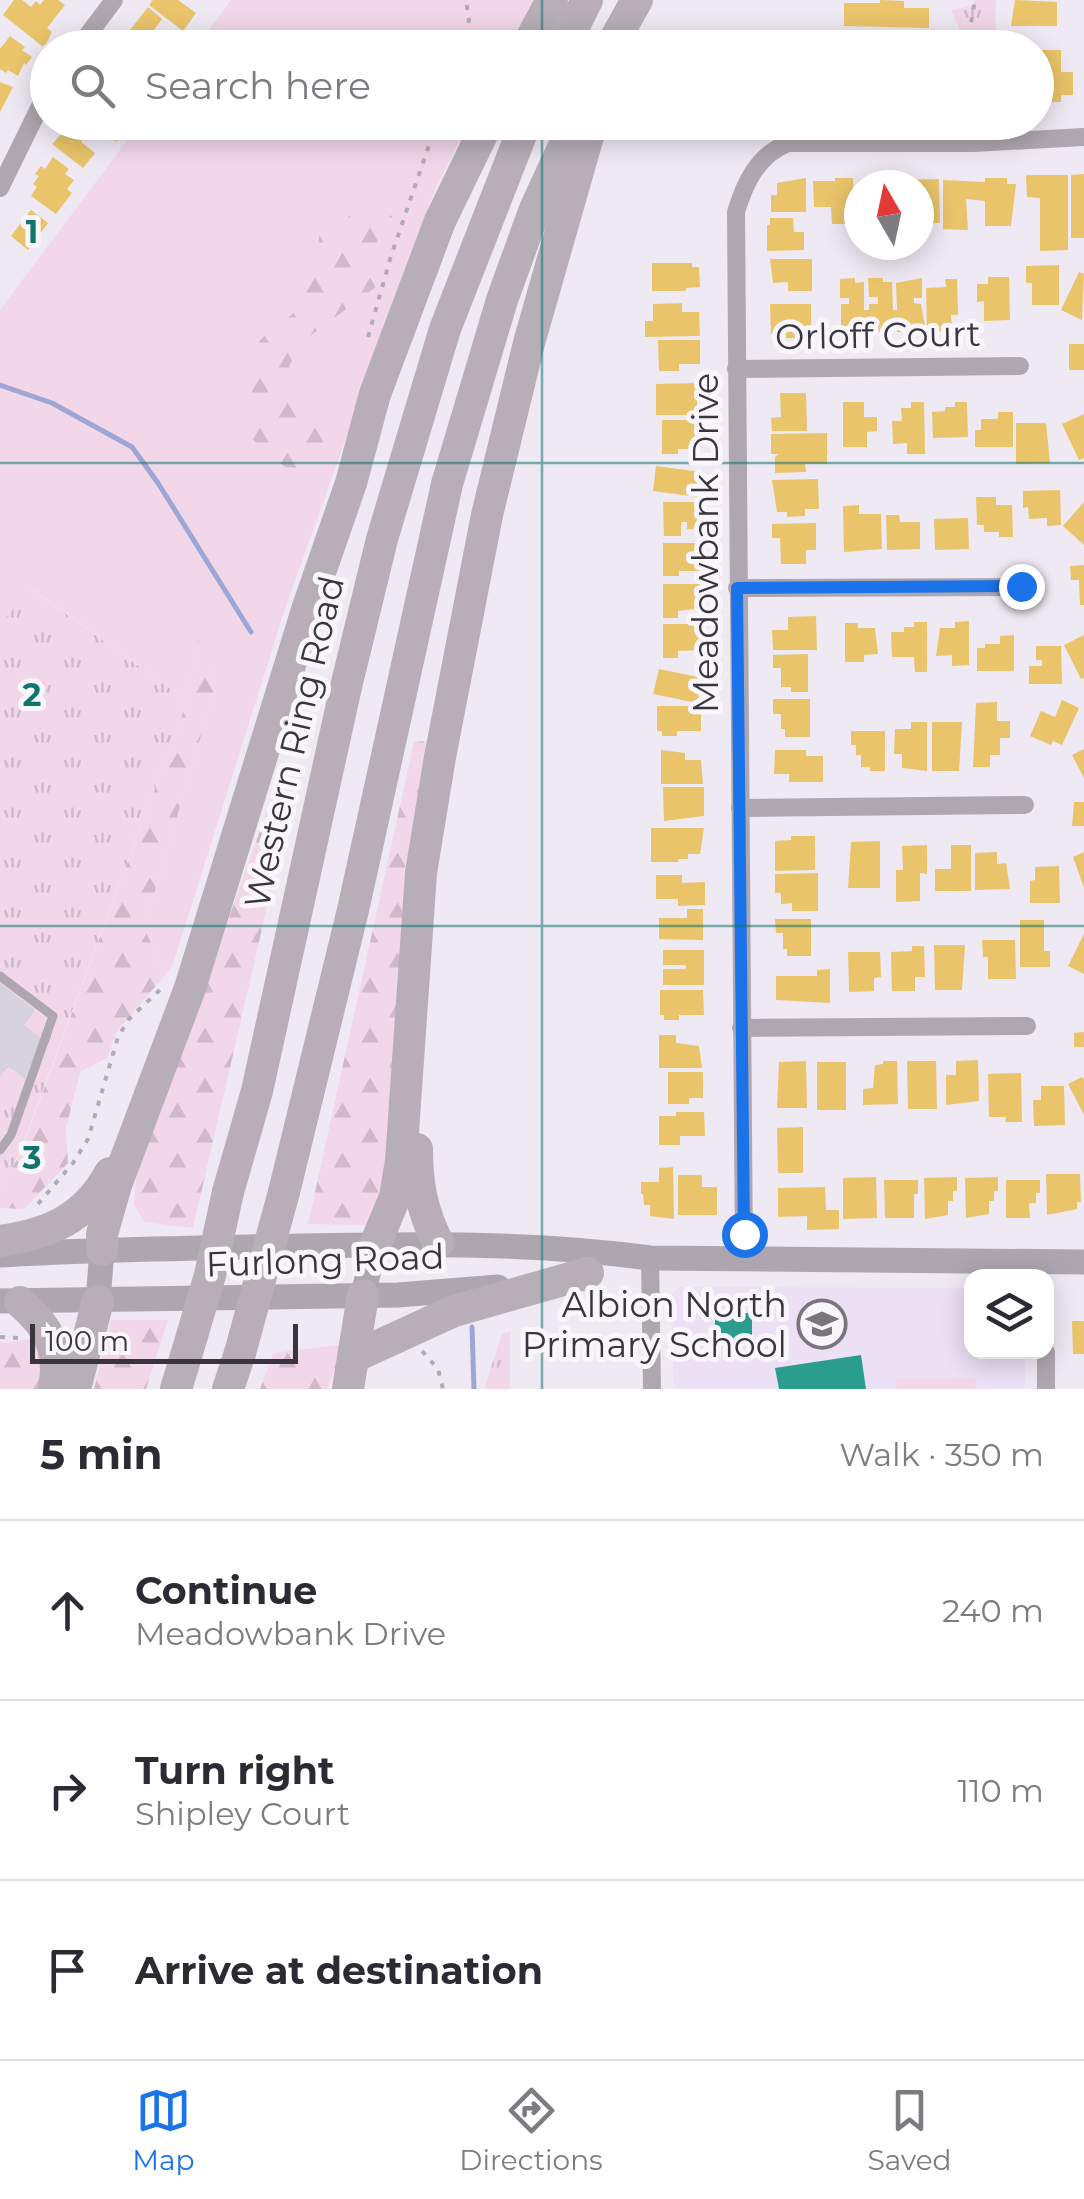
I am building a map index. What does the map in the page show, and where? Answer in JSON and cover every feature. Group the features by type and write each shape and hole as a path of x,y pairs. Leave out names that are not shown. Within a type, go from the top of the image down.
{"highway":[{"path":"536,30 552,0"},
{"path":"572,30 587,0"},
{"path":"620,30 637,0"},
{"path":"102,1250 108,1213 190,988 308,607 352,483 375,394 440,221 479,140"},
{"name":"Western Ring Road","path":"176,1389 257,1091 382,539 445,329 519,140"},
{"path":"228,1389 284,1192 353,910 447,484 502,300 536,209 568,140"},
{"path":"375,1245 395,1196 402,1161 421,873 487,514 528,343 587,140"},
{"path":"416,964 417,1178 424,1214 438,1243"},
{"path":"0,1242 30,1237 68,1222 105,1184 140,1122"},
{"path":"356,1356 454,1310 588,1273"},
{"path":"348,1389 364,1296"},
{"path":"10,1301 50,1336 57,1356 54,1389"},
{"path":"75,1389 98,1301"}],"street":[{"path":"92,30 114,0"},
{"path":"0,188 30,127"},
{"name":"Meadowbank Drive","path":"1054,138 1084,136"},
{"name":"Meadowbank Drive","path":"744,1260 736,212 756,166 776,148 802,142 1021,140"},
{"name":"Orloff Court","path":"736,369 1020,366"},
{"path":"737,588 1021,586"},
{"path":"740,808 1024,805"},
{"path":"741,1028 1027,1026"},
{"name":"Furlong Road","path":"0,1255 438,1243 553,1246 650,1258 1045,1269 1084,1262"},
{"path":"364,1296 375,1245"},
{"path":"98,1301 102,1250"},
{"path":"650,1258 652,1389"},
{"name":"Furlong Road","path":"10,1301 468,1291 588,1273 650,1258"},
{"path":"1046,1359 1046,1389"}],"lane":[{"path":"0,976 53,1016 11,1135 0,1150"}],"path":[{"path":"466,0 466,30"},
{"path":"970,30 975,0"},
{"path":"0,1337 25,1337"},
{"path":"414,1345 438,1369 443,1389"}],"shaded area":[{"name":"Albion North Primary School","path":"679,1287 964,1288 964,1359 1025,1359 1025,1389 674,1389 671,1296"}],"green space":[{"path":"231,0 535,0 517,30 209,30"},
{"path":"975,0 996,0 995,30 959,30 951,10 972,6"},
{"path":"127,140 460,140 435,189 284,612 173,964 166,974 144,928 216,685 198,643 187,701 31,588 3,623 0,621 0,310"},
{"path":"376,199 393,218 373,248 377,286 306,339 289,366 316,409 331,424 317,471 285,467 246,434 243,382 260,340 294,313 288,279 318,254 319,236"},
{"path":"30,588 187,701 18,1157 0,1185 0,621"},
{"path":"198,640 216,685 144,928 166,974 117,1031 107,1058 80,1072 66,1128 68,1163 24,1209 0,1208 0,1185 19,1157 187,701"},
{"path":"423,741 430,747 391,1158 374,1222 308,1224 414,742"},
{"path":"289,785 293,795 193,1228 144,1222 134,1205 136,1177 276,786"},
{"path":"111,1320 168,1320 146,1389 94,1389"},
{"path":"510,1331 510,1389 484,1389 502,1334"},
{"path":"35,1338 45,1361 43,1389 0,1389 0,1341"},
{"path":"346,1344 327,1389 260,1389 273,1353"},
{"path":"976,1378 976,1389 896,1389 896,1379"}],"building: Homes":[{"path":"14,0 22,0 31,7 44,0 58,0 65,5 47,28 50,30 30,30 30,36 3,15"},
{"path":"153,0 178,0 196,13 182,30 149,5"},
{"path":"1015,0 1057,2 1057,26 1011,26"},
{"path":"904,1 904,8 929,8 929,28 844,26 844,3"},
{"path":"148,7 162,19 154,30 130,30"},
{"path":"10,36 25,47 22,50 30,60 18,76 0,69 0,49"},
{"path":"1054,50 1061,50 1061,72 1073,72 1073,95 1061,95 1061,102 1054,102"},
{"path":"0,82 13,87 0,112"},
{"path":"56,140 82,140 95,153 83,168 52,144"},
{"path":"53,157 69,169 65,174 74,180 67,189 72,193 56,214 31,196 39,176 35,174 41,166 45,169"},
{"path":"1084,174 1084,238 1071,238 1071,175"},
{"path":"1026,175 1068,175 1068,250 1040,251 1040,198 1027,197"},
{"path":"806,178 806,212 771,212 771,195 777,195 777,183"},
{"path":"844,178 844,224 832,224 831,207 814,207 813,181"},
{"path":"985,178 1007,178 1007,184 1016,184 1011,226 985,226 985,201 966,199 968,230 943,229 943,180 985,182"},
{"path":"934,179 939,179 940,223 934,223"},
{"path":"31,210 48,223 28,250 11,236"},
{"path":"770,218 793,218 794,232 804,232 804,250 767,251"},
{"path":"770,259 812,259 812,291 788,291 788,282 773,283"},
{"path":"652,263 692,263 692,267 699,267 700,287 652,291"},
{"path":"1059,265 1059,305 1032,305 1032,283 1026,283 1026,266"},
{"path":"1079,272 1084,274 1082,320 1061,310"},
{"path":"988,277 1009,277 1010,320 984,321 984,301 977,302 977,284 988,284"},
{"path":"855,278 855,283 864,282 864,310 869,310 869,304 878,304 878,297 869,297 868,278 883,278 883,282 892,282 893,310 897,310 896,283 922,278 922,298 914,298 914,303 921,304 925,326 915,327 915,332 897,332 897,327 889,327 889,332 861,328 861,332 841,332 841,304 849,304 849,298 840,298 840,279"},
{"path":"945,279 957,279 958,315 951,315 952,331 927,332 926,288 946,287"},
{"path":"682,303 682,312 699,312 700,336 645,337 645,321 653,321 653,304"},
{"path":"770,304 811,304 811,338 771,334"},
{"path":"658,340 700,340 700,364 679,364 679,371 659,371"},
{"path":"1069,344 1084,344 1084,370 1069,370"},
{"path":"697,383 697,415 656,415 656,384"},
{"path":"780,393 806,393 807,431 772,431 771,418 781,417"},
{"path":"843,402 864,402 864,417 877,417 877,431 867,432 867,447 843,447"},
{"path":"911,402 924,402 925,454 907,454 907,443 893,444 892,421 902,421 901,408 911,408"},
{"path":"955,402 967,402 968,437 933,438 932,412 955,407"},
{"path":"998,412 1013,412 1013,447 975,447 975,430 981,430 981,419 998,419"},
{"path":"1084,414 1084,458 1079,460 1062,424"},
{"path":"662,420 701,420 701,449 662,454"},
{"path":"1016,423 1046,423 1050,463 1016,464"},
{"path":"827,433 827,464 805,464 806,472 775,473 775,457 779,454 771,454 771,434"},
{"path":"656,466 701,472 697,497 653,491"},
{"path":"818,479 819,509 805,509 805,516 787,517 787,512 777,512 772,480"},
{"path":"1060,490 1061,525 1047,526 1047,518 1029,519 1028,507 1023,508 1023,491"},
{"path":"976,497 996,497 996,505 1012,505 1013,537 984,532 984,525 977,525"},
{"path":"663,502 701,502 702,529 687,529 687,522 681,522 681,536 664,536"},
{"path":"1084,502 1084,545 1063,526"},
{"path":"859,505 859,514 881,514 882,549 844,552 843,506"},
{"path":"886,515 899,515 900,522 920,522 920,549 887,550"},
{"path":"968,518 969,549 935,550 934,519"},
{"path":"816,523 816,550 806,550 806,564 781,564 780,538 772,538 772,524"},
{"path":"663,543 702,543 702,571 663,576"},
{"path":"1084,565 1084,605 1080,605 1079,580 1071,580 1070,566"},
{"path":"663,584 702,584 702,608 678,611 678,618 663,618"},
{"path":"816,616 817,650 773,650 772,630 788,630 788,617"},
{"path":"969,621 969,665 952,666 952,655 936,656 940,628 955,628 955,622"},
{"path":"914,622 927,622 927,672 915,672 914,657 892,657 891,632 904,632 904,627 914,627"},
{"path":"845,623 875,628 878,654 864,655 864,662 845,662"},
{"path":"663,624 703,624 703,650 678,651 678,658 663,658"},
{"path":"1014,635 1014,671 977,671 977,648 1000,644 1000,636"},
{"path":"1084,635 1084,678 1081,679 1064,645"},
{"path":"1036,646 1061,646 1062,684 1029,684 1029,666 1042,666 1042,660 1036,660"},
{"path":"808,654 808,692 791,692 791,687 781,687 781,668 773,668 773,655"},
{"path":"659,669 703,678 697,703 653,694"},
{"path":"773,699 810,699 810,737 785,737 781,714 773,714"},
{"path":"1062,700 1079,708 1062,745 1030,736 1041,711 1055,717"},
{"path":"997,702 997,721 1010,721 1010,738 1000,738 1000,755 990,755 990,767 973,767 976,703"},
{"path":"657,706 701,706 701,731 677,731 677,736 662,736 662,731 657,731"},
{"path":"911,722 927,722 927,771 902,768 902,754 894,754 895,729 911,729"},
{"path":"932,722 962,722 959,771 932,771"},
{"path":"851,731 885,731 885,771 861,767 861,755 856,755 856,745 851,745"},
{"path":"1084,749 1084,778 1072,755"},
{"path":"661,750 685,753 685,760 701,760 703,784 661,784"},
{"path":"775,750 806,750 806,756 823,756 823,782 789,782 789,774 774,774"},
{"path":"663,787 704,787 704,816 664,821"},
{"path":"1074,802 1084,802 1084,826 1072,826"},
{"path":"651,828 704,828 700,854 688,854 688,859 678,859 679,862 651,862"},
{"path":"791,836 815,836 815,870 775,871 775,841 791,840"},
{"path":"880,841 880,888 848,888 851,842"},
{"path":"927,845 927,874 920,873 920,901 896,902 896,870 903,870 902,846"},
{"path":"951,845 971,845 971,891 935,891 935,869 951,869"},
{"path":"997,852 997,864 1006,863 1010,889 975,890 975,853"},
{"path":"1084,852 1084,888 1073,857"},
{"path":"1059,866 1060,903 1030,903 1030,881 1035,880 1035,867"},
{"path":"818,873 818,911 792,911 792,903 781,904 781,893 775,893 775,874"},
{"path":"656,875 682,875 682,883 705,882 705,905 678,906 678,899 656,899"},
{"path":"687,909 703,909 703,940 659,939 659,918 687,918"},
{"path":"775,919 811,919 811,956 787,956 783,933 776,933"},
{"path":"1020,920 1044,920 1044,951 1050,951 1050,967 1020,967"},
{"path":"1084,934 1084,974 1068,966"},
{"path":"982,940 1015,940 1016,979 988,979 988,957 983,957"},
{"path":"934,945 965,945 962,990 935,990"},
{"path":"912,946 924,946 925,977 915,977 915,991 892,991 891,952 912,951"},
{"path":"663,950 704,950 704,985 663,985 663,969 686,969 686,965 663,965"},
{"path":"848,952 880,952 881,977 874,978 874,991 849,992"},
{"path":"830,969 830,1003 776,1000 776,976 817,976 817,970"},
{"path":"660,990 703,990 704,1015 679,1015 679,1020 664,1020 664,1015 660,1015"},
{"path":"1084,1032 1084,1047 1074,1047 1074,1033"},
{"path":"659,1035 676,1035 676,1043 699,1046 702,1068 659,1068"},
{"path":"978,1060 979,1101 946,1105 946,1075 956,1075 956,1061"},
{"path":"806,1061 807,1108 777,1108 779,1062"},
{"path":"897,1061 898,1104 863,1105 863,1089 873,1088 875,1065"},
{"path":"907,1061 936,1061 937,1109 908,1109"},
{"path":"817,1062 846,1062 846,1110 817,1110"},
{"path":"668,1072 703,1072 703,1098 689,1098 689,1104 668,1104"},
{"path":"1021,1073 1022,1122 989,1117 988,1074"},
{"path":"1084,1079 1084,1115 1068,1084"},
{"path":"1041,1086 1064,1086 1065,1125 1034,1126 1033,1100 1041,1100"},
{"path":"676,1112 704,1112 705,1136 680,1136 680,1145 659,1145 659,1116 676,1116"},
{"path":"803,1127 803,1173 778,1173 777,1128"},
{"path":"673,1167 674,1219 650,1216 650,1205 644,1205 641,1194 641,1182 659,1182 659,1168"},
{"path":"1046,1174 1080,1174 1081,1202 1077,1202 1077,1209 1047,1215"},
{"path":"678,1175 702,1175 702,1187 717,1187 717,1215 678,1215"},
{"path":"876,1177 877,1218 843,1219 843,1178"},
{"path":"957,1177 957,1191 953,1191 953,1201 948,1201 948,1215 925,1219 924,1178"},
{"path":"998,1177 998,1191 994,1191 994,1201 989,1201 989,1214 966,1218 965,1178"},
{"path":"884,1180 918,1180 914,1218 885,1218"},
{"path":"1006,1180 1040,1180 1036,1203 1029,1203 1030,1218 1006,1218"},
{"path":"825,1187 826,1210 839,1210 839,1229 807,1230 807,1216 778,1217 778,1188"},
{"path":"1072,1321 1084,1321 1084,1354 1073,1354"}],"building: Schools":[{"path":"715,1313 752,1313 752,1342 715,1342"},
{"path":"861,1355 866,1389 779,1389 775,1368"}],"building: Other":[{"path":"0,983 35,1010 24,1025 42,1039 25,1079 8,1066 0,1077"}],"waterway":[{"path":"0,385 52,403 132,447 251,632"},
{"path":"472,1327 474,1389"}],"place":[{"name":"Albion North Primary School","path":"822,1324"}],"route":[{"path":"744,1234 737,588 1021,586"}]}
